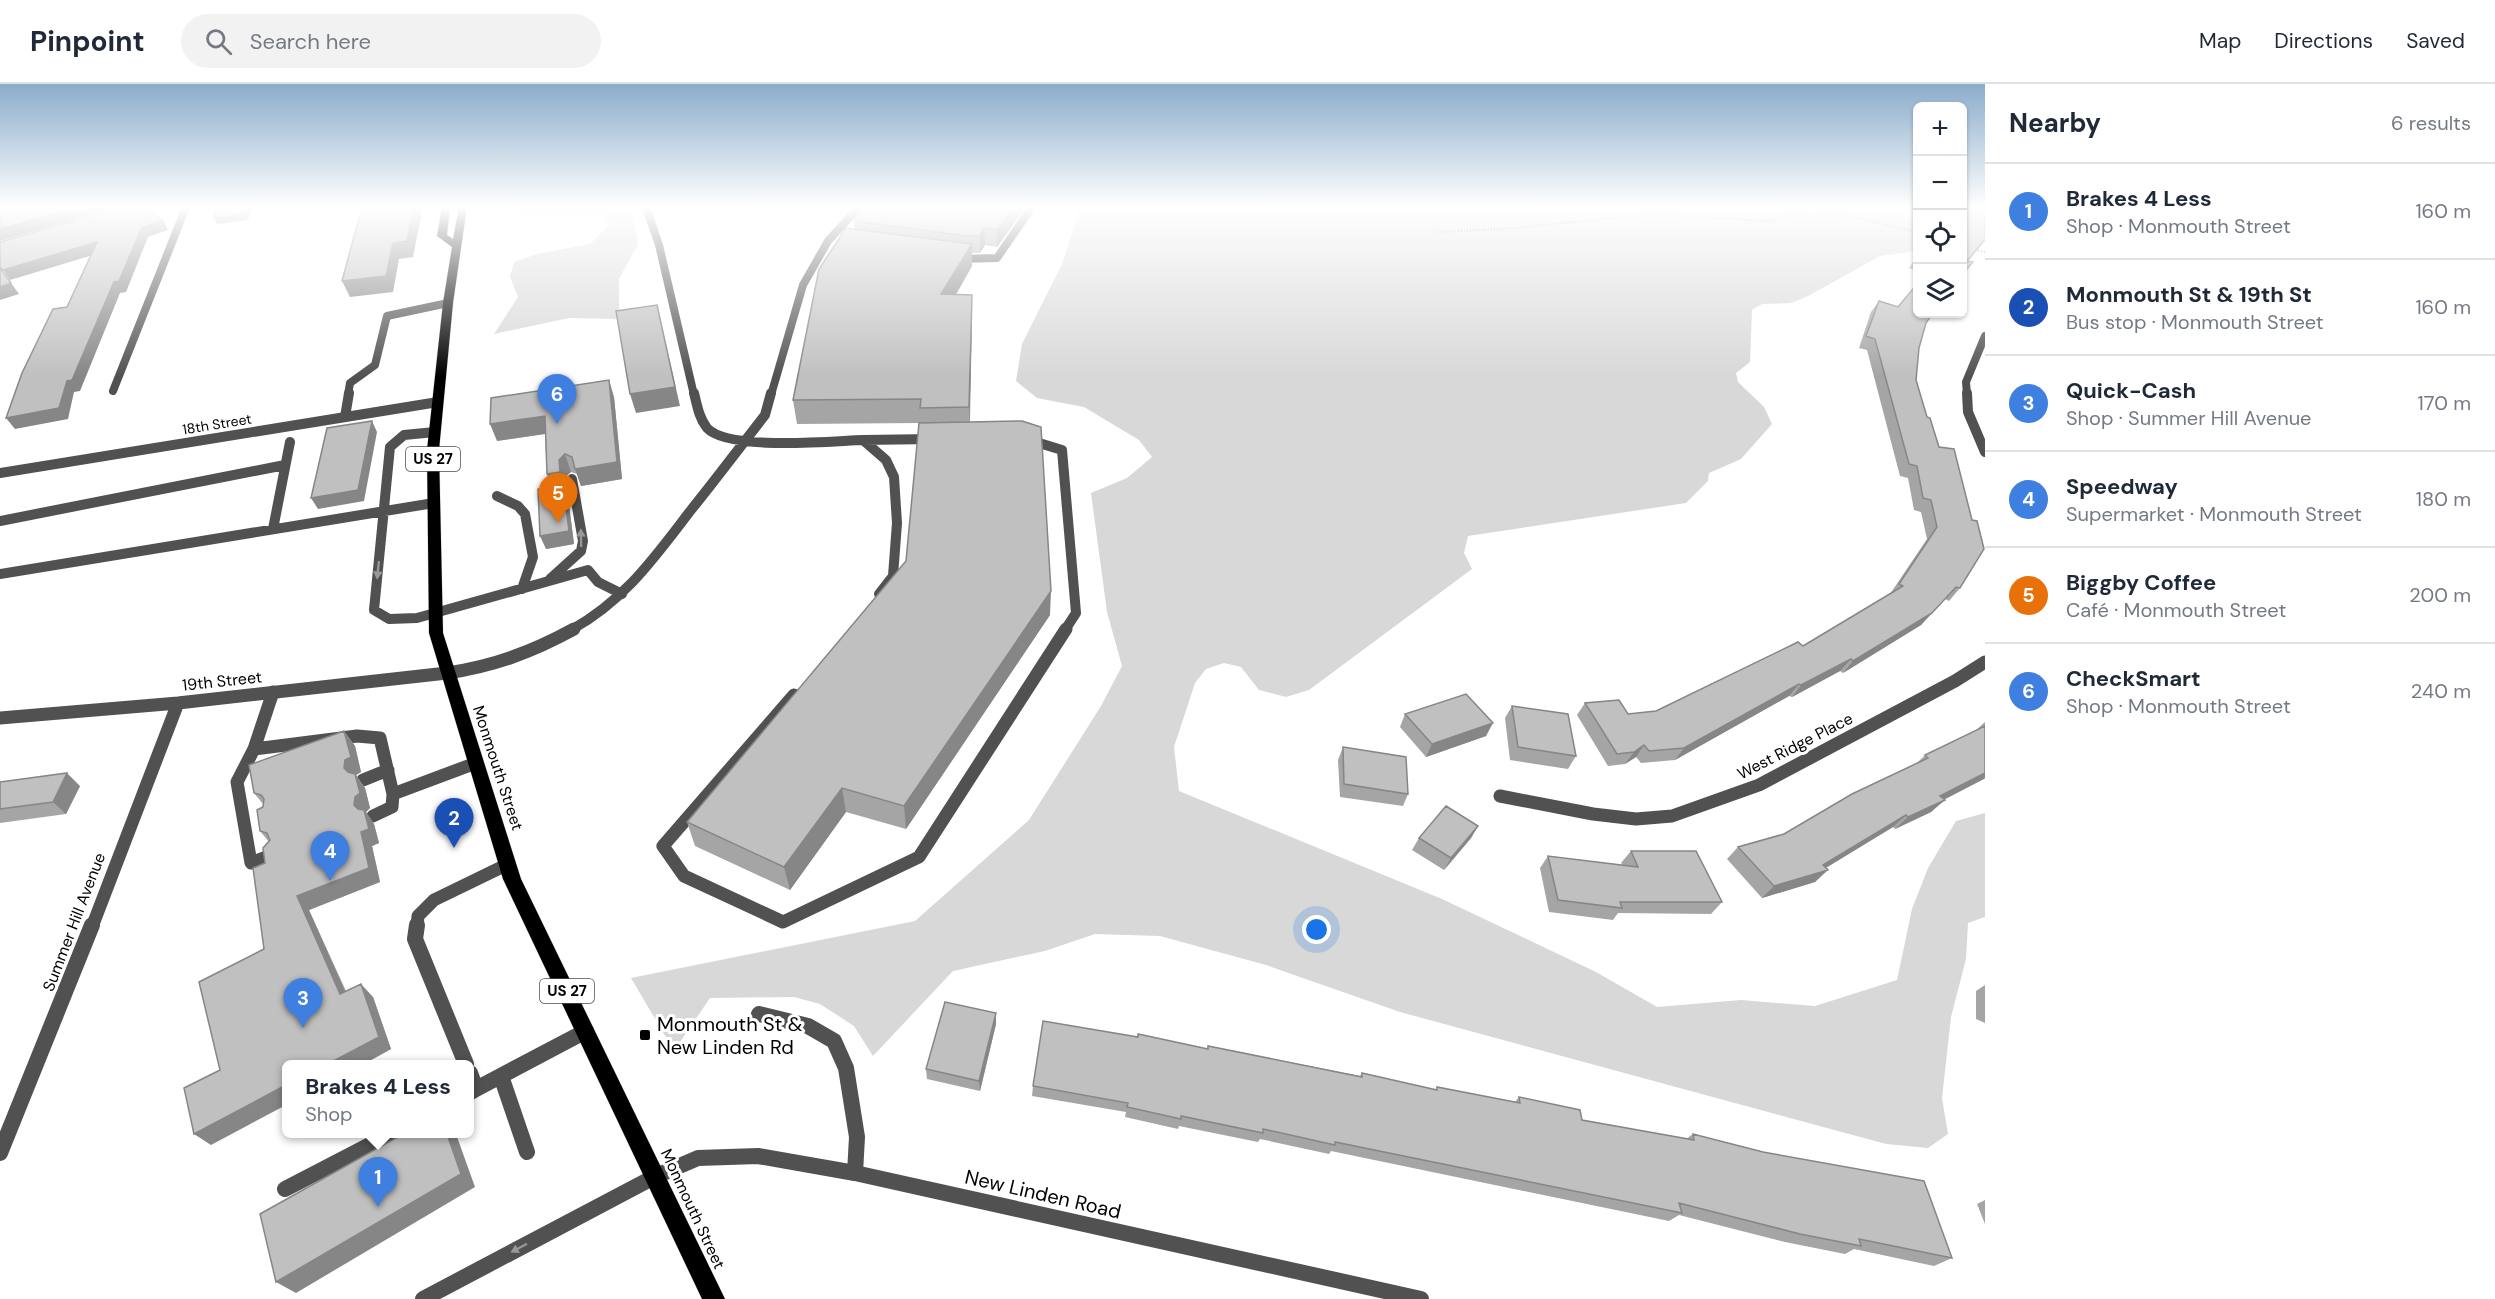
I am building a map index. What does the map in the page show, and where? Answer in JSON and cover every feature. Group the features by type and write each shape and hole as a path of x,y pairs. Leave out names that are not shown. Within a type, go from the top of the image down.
{"main road":[{"name":"Monmouth Street","path":"453,264 435,432 434,613 436,633 512,879 714,1299"}],"street":[{"path":"113,391 164,264"},
{"path":"663,264 699,414 710,431 744,440 790,442 943,439"},
{"name":"19th Street","path":"0,718 178,703 447,673 486,667 550,642 598,615 622,594 657,555 765,415 803,285 815,264"},
{"path":"345,417 350,383 375,365 387,316 448,303"},
{"path":"1985,336 1966,382 1968,412 1985,452"},
{"name":"18th Street","path":"0,473 438,402"},
{"path":"435,432 401,436 393,441 390,447 374,610 382,618 393,621 417,618 588,570 598,582 622,594"},
{"path":"803,685 663,846 684,876 783,922 919,856 1076,613 1062,450 1022,438 1011,438"},
{"path":"863,440 886,460 894,477 897,523 893,576 874,601"},
{"path":"273,529 291,442"},
{"path":"0,521 285,465"},
{"path":"547,582 580,551 583,541 572,479"},
{"path":"497,496 518,506 525,514 533,556 522,589"},
{"path":"0,574 434,503"},
{"name":"West Ridge Place","path":"1500,796 1593,814 1636,819 1672,816 1759,785 1985,663"},
{"path":"273,692 255,749 237,782 251,862 274,854"},
{"name":"Summer Hill Avenue","path":"0,1153 67,991 178,703"},
{"path":"255,749 357,736 380,738 393,794 392,807 373,816"},
{"path":"393,794 476,763"},
{"path":"363,780 388,770"},
{"path":"244,824 260,818"},
{"path":"464,1060 415,939 418,916 434,900 508,864"},
{"path":"759,1014 808,1026 834,1041 846,1068 857,1137 855,1173"},
{"path":"474,1090 586,1031"},
{"path":"501,1076 526,1152"},
{"path":"285,1189 384,1138"},
{"name":"New Linden Road","path":"423,1299 656,1176 698,1158 758,1156 855,1173 1421,1299"}],"shaded area":[{"path":"514,264 627,264 619,279 619,319 569,318 494,334 518,297 510,277"},
{"path":"1062,264 1866,264 1791,303 1762,304 1752,310 1750,362 1736,373 1738,382 1764,407 1772,424 1741,459 1709,473 1708,481 1686,503 1468,536 1464,553 1472,569 1309,690 1286,697 1259,690 1241,667 1224,663 1206,669 1195,683 1174,747 1179,791 1442,899 1596,972 1657,1007 1741,1000 1815,1006 1897,980 1912,909 1928,868 1956,821 1985,813 1985,917 1968,923 1966,959 1951,1017 1942,1098 1948,1134 1928,1148 1886,1144 1400,1012 1266,965 1160,936 1095,934 1045,951 953,971 873,1056 854,1026 820,1004 794,997 710,998 674,1051 631,978 915,921 1029,820 1101,706 1122,666 1107,612 1091,493 1127,478 1152,457 1139,440 1084,407 1037,398 1016,381 1022,344"}],"building":[{"path":"0,264 24,264 3,270"},
{"path":"87,264 126,264 119,281 114,282 72,380 67,381 59,408 6,418 22,373 53,309 67,307"},
{"path":"347,264 389,264 386,276 342,281"},
{"path":"822,264 960,264 941,294 972,295 969,407 920,408 921,399 793,400 819,269"},
{"path":"0,268 11,283 0,287"},
{"path":"1913,289 1913,318 1929,318 1919,348 1916,380 1939,447 1954,449 1972,520 1977,521 1984,549 1960,588 1956,587 1932,613 1853,661 1851,659 1799,684 1684,748 1649,751 1644,745 1634,752 1617,754 1585,703 1619,700 1628,714 1656,711 1798,642 1803,646 1903,586 1899,584 1937,527 1931,500 1923,498 1917,466 1909,464 1875,339 1866,336 1879,301 1898,307"},
{"path":"657,305 675,387 630,394 616,311"},
{"path":"609,380 617,462 575,469 572,457 565,454 559,460 560,472 547,474 545,416 490,424 491,398"},
{"path":"372,421 358,490 311,498 327,428"},
{"path":"1022,421 1041,427 1051,591 904,806 842,788 784,867 687,822 906,561 919,423"},
{"path":"563,484 569,531 540,536 538,489"},
{"path":"1466,694 1493,723 1432,744 1405,714"},
{"path":"1512,706 1568,714 1576,756 1518,747"},
{"path":"1985,726 1985,773 1940,796 1945,800 1908,817 1906,815 1823,865 1828,870 1774,886 1738,847 1784,834 1852,794 1928,758 1925,755"},
{"path":"344,731 351,757 345,760 344,768 355,774 360,793 355,797 354,805 364,810 369,829 361,832 369,868 297,896 340,994 361,984 379,1037 335,1060 282,1060 282,1087 194,1134 184,1088 220,1070 199,982 264,949 253,868 265,863 263,848 270,840 267,833 260,831 257,810 263,807 264,799 261,795 254,793 249,765"},
{"path":"1343,747 1406,757 1408,794 1344,784"},
{"path":"67,773 53,802 0,809 0,782"},
{"path":"1446,806 1478,826 1451,858 1419,838"},
{"path":"1631,851 1696,851 1722,902 1620,902 1622,908 1558,900 1548,856 1638,867"},
{"path":"945,1002 996,1013 979,1081 926,1069"},
{"path":"1043,1021 1138,1037 1138,1034 1208,1049 1208,1046 1362,1077 1362,1073 1437,1090 1437,1087 1520,1103 1519,1097 1580,1110 1582,1120 1694,1140 1693,1134 1763,1152 1924,1181 1952,1258 1859,1239 1861,1246 1800,1234 1679,1203 1682,1213 1335,1142 1335,1145 1263,1129 1263,1133 1181,1116 1181,1119 1127,1107 1128,1103 1033,1086"},
{"path":"396,1138 448,1138 461,1174 276,1282 260,1214"}],"place":[{"name":"CheckSmart","path":"557,424"},
{"name":"Biggby Coffee","path":"558,523"},
{"name":"Monmouth St & 19th St","path":"454,848"},
{"name":"Speedway","path":"330,881"},
{"name":"Quick-Cash","path":"303,1028"},
{"name":"Monmouth St & New Linden Rd","path":"645,1035"},
{"name":"Brakes 4 Less","path":"378,1207"}]}
